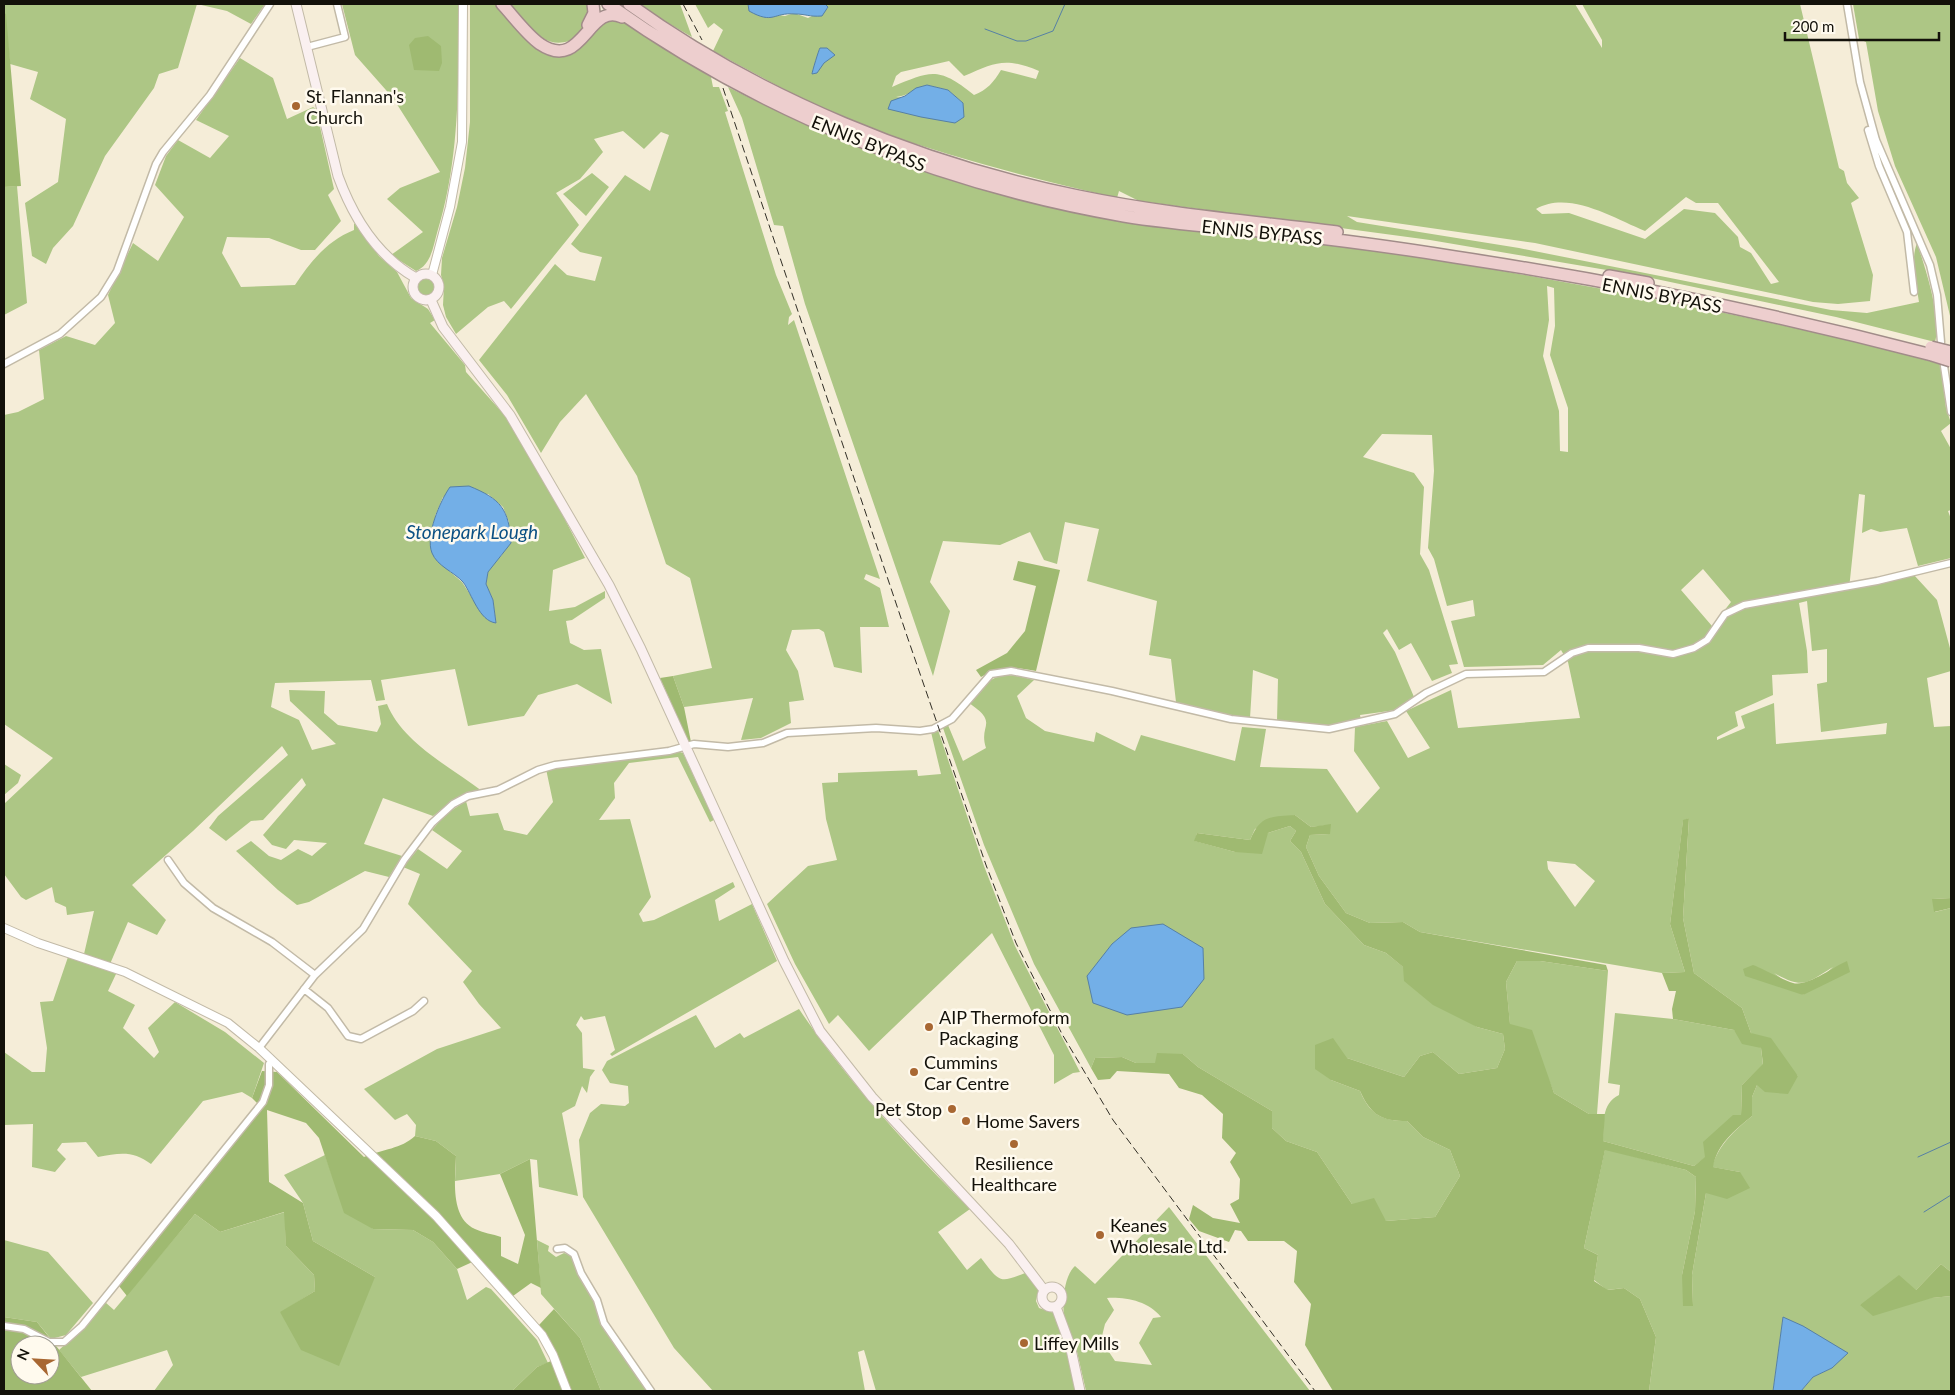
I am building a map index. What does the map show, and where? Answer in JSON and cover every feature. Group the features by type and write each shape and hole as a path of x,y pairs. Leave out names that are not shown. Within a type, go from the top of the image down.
{"highway":[{"path":"502,4 534,39 549,48 557,50 575,46 596,21 610,14 636,23"},
{"path":"507,4 536,36 559,46 566,46 582,35 594,13 593,4"},
{"name":"ENNIS BYPASS","path":"608,4 673,48 791,111 880,150 938,170 1021,194 1127,216 1357,243 1548,272 1935,348 1947,363"},
{"name":"ENNIS BYPASS","path":"629,4 677,37 775,92 879,137 999,177 1077,196 1177,214 1386,239 1629,280 1852,327 1951,352"}],"main road":[{"path":"296,4 338,176 346,198 377,246 403,270 416,278"},
{"path":"425,274 432,275 438,282 439,288 435,297 431,300 420,300 413,293 413,284 416,278 425,274"},
{"path":"431,300 444,326 510,415 548,478 633,633 784,961 820,1031 872,1097 1009,1244 1044,1290"},
{"path":"1044,1290 1055,1287 1061,1292 1062,1299 1056,1307"},
{"path":"1044,1290 1041,1297 1042,1301 1048,1307 1056,1307"},
{"path":"1056,1307 1070,1345 1080,1391"}],"street":[{"path":"4,364 60,334 101,297 117,272 156,164 163,152 210,95 270,4"},
{"path":"307,47 345,37 337,4"},
{"path":"432,275 452,198 462,142 463,4"},
{"path":"1847,4 1860,82 1876,140 1930,265 1937,295 1935,348"},
{"path":"1868,130 1879,166 1907,232 1914,292"},
{"path":"1879,166 1886,162"},
{"path":"1908,239 1919,236"},
{"path":"1947,363 1951,412"},
{"path":"259,1048 315,976 363,929 414,847 432,823 453,804 468,796 498,790 538,770 555,765 669,751 694,744 728,747 763,744 788,733 817,730 876,728 920,731 933,728 952,719 991,674 1011,671 1231,718 1329,729 1395,714 1426,693 1466,674 1544,672 1572,653 1588,648 1639,648 1673,654 1694,648 1707,640 1725,614 1744,605 1878,581 1951,563"},
{"path":"168,860 184,883 212,908 272,942 315,976"},
{"path":"4,928 38,943 125,972 228,1022 259,1048 436,1216 542,1334 567,1391"},
{"path":"304,990 328,1008 348,1036 361,1039 414,1011 424,1001"},
{"path":"4,1326 24,1329 49,1342 64,1342 82,1326 263,1102 269,1085 269,1064 272,1062"},
{"path":"557,1249 565,1248 574,1254 580,1273 597,1300 604,1323 651,1391"}],"green space":[{"path":"4,4 197,4 178,68 159,74 154,88 105,156 73,226 53,248 46,264 32,256 25,203 58,182 66,119 30,99 38,72 10,64"},
{"path":"197,4 265,4 251,24 227,11"},
{"path":"342,4 458,4 458,90 450,177 445,205 431,255 425,264 416,271 391,255 423,232 387,199 400,188 440,172 393,98 355,55"},
{"path":"470,4 498,4 555,52 605,18 622,19 655,43 711,77 713,87 719,87 728,111 725,112 776,275 792,314 789,317 788,325 794,320 880,579 866,574 864,579 880,588 889,627 860,627 862,673 834,667 824,632 819,629 792,630 786,650 798,671 804,700 789,702 791,723 761,738 741,740 753,698 684,707 673,676 712,668 690,578 666,564 637,476 586,394 560,422 541,453 507,395 479,360 555,264 567,275 595,281 602,257 580,252 571,244 625,175 650,191 669,135 661,132 644,149 623,131 594,139 603,152 580,179 556,193 579,225 511,309 504,301 488,307 456,334 446,317 443,305 442,258 457,207 465,168 470,122"},
{"path":"510,4 590,4 589,17 586,26 577,37 556,43 538,35"},
{"path":"638,4 680,4 692,37 644,9"},
{"path":"695,4 748,4 749,11 785,16 794,13 808,18 828,8 825,4 1575,4 1602,48 1602,40 1582,4 1800,4 1839,168 1844,171 1847,183 1859,198 1851,203 1873,275 1870,301 1838,304 1813,302 1535,243 1347,216 1357,222 1519,248 1831,310 1867,313 1919,302 1914,265 1917,243 1934,306 1937,332 1935,342 1836,317 1642,276 1430,240 1139,201 1119,191 1117,198 1027,176 909,142 837,115 713,51 723,30 714,23 708,28","holes":["949,61 964,76 984,67 1001,63 1017,64 1039,71 1036,79 1001,70 990,85 974,95 951,79 934,74 916,77 892,87 896,76 901,72","927,85 948,90 963,103 896,97","1686,197 1696,203 1718,203 1779,282 1771,284 1751,253 1740,247 1738,237 1715,213 1684,209 1645,239 1569,213 1542,214 1536,209 1549,204 1577,204 1605,213 1645,231"]},
{"path":"1853,4 1951,4 1951,320 1936,257 1895,166 1878,111 1866,42 1859,39"},
{"path":"4,13 6,14 21,186 4,187"},
{"path":"428,36 441,46 442,63 439,71 414,70 409,45 415,38"},
{"path":"240,58 273,78 287,119 313,107 316,109 334,189 328,195 341,221 315,250 301,250 269,238 227,237 222,253 241,287 295,285 320,253 336,240 354,230 354,223 379,256 397,272 411,298 428,309 435,320 430,323 465,365 466,372 507,418 547,485 585,558 553,570 549,611 575,607 605,591 605,598 572,620 566,621 570,643 584,650 601,649 612,704 577,684 538,695 524,716 468,726 455,669 381,680 385,700 376,701 371,680 275,683 271,707 299,720 312,750 336,744 290,701 289,690 325,691 324,713 338,725 377,732 381,724 378,706 387,704 394,718 415,742 482,791 453,801 433,816 383,798 364,844 402,856 389,877 365,871 309,902 297,905 236,851 251,841 269,856 281,860 298,849 312,856 327,843 294,840 286,849 272,845 263,835 306,785 302,778 263,820 251,821 226,841 209,828 218,816 288,755 282,746 193,831 132,885 166,920 157,935 128,922 110,964 84,954 94,911 67,915 66,907 55,902 52,887 26,900 21,897 4,874 4,804 53,758 4,724 4,415 18,412 44,399 39,350 66,336 95,345 115,323 108,295 133,243 158,261 184,217 155,185 166,156 178,140 210,158 229,136 196,120","holes":["488,494 503,507 509,522 502,555 493,563 488,572 486,584 493,600 496,623 475,602 462,582 441,564 435,516 443,497"]},
{"path":"728,87 812,127 898,162 941,177 1031,202 1117,220 1365,249 1502,271 1640,296 1770,323 1856,342 1941,364 1946,408 1951,423 1941,431 1951,449 1951,510 1948,511 1951,519 1951,558 1918,566 1907,528 1880,532 1871,529 1862,533 1865,495 1859,494 1849,589 1914,575 1937,600 1951,652 1951,671 1927,678 1934,727 1951,726 1951,898 1933,899 1935,912 1951,908 1951,1272 1941,1264 1916,1290 1860,1305 1951,1296 1951,1391 1801,1391 1813,1377 1832,1368 1783,1318 1773,1391 1649,1391 1656,1337 1640,1299 1624,1288 1607,1290 1594,1280 1598,1255 1584,1248 1605,1149 1686,1170 1696,1177 1695,1211 1682,1275 1693,1306 1692,1275 1706,1193 1740,1172 1712,1167 1715,1159 1728,1138 1752,1116 1752,1097 1757,1085 1798,1076 1751,1033 1742,1008 1694,973 1683,918 1689,818 1683,821 1670,924 1685,972 1662,973 1420,932 1403,922 1370,923 1346,913 1319,876 1306,847 1310,835 1329,834 1330,825 1311,827 1295,815 1255,829 1250,840 1197,833 1195,841 1235,852 1268,833 1290,826 1296,831 1290,841 1301,852 1325,904 1364,945 1386,953 1477,1027 1503,1034 1505,1049 1497,1068 1459,1074 1433,1052 1420,1056 1404,1077 1347,1058 1331,1080 1360,1091 1372,1111 1383,1118 1407,1121 1423,1137 1450,1150 1460,1176 1435,1217 1386,1221 1352,1204 1317,1152 1286,1141 1272,1128 1272,1111 1198,1067 1183,1054 1155,1063 1136,1063 1122,1057 1095,1058 1091,1068 1034,964 984,845 943,728 948,725 963,761 986,748 984,734 986,720 969,703 984,686 997,677 1012,675 1034,680 1017,696 1026,718 1045,731 1094,742 1096,732 1135,751 1141,735 1235,761 1242,727 1266,729 1260,767 1327,769 1357,813 1380,788 1354,751 1355,727 1387,721 1408,758 1430,748 1406,711 1451,690 1458,728 1580,718 1568,662 1561,650 1543,665 1464,667 1451,621 1475,616 1473,600 1447,606 1434,559 1428,548 1434,471 1432,435 1382,434 1363,457 1414,473 1424,487 1420,554 1429,570 1458,664 1449,665 1452,673 1432,681 1411,643 1399,650 1387,629 1383,633 1395,652 1414,697 1396,710 1360,715 1361,720 1329,727 1277,721 1278,679 1253,670 1250,718 1225,715 1176,702 1171,659 1149,655 1157,601 1087,581 1099,529 1065,522 1057,564 1044,560 1030,532 1000,545 943,541 930,582 950,611 933,676 805,304 783,226 774,225 742,118","holes":["1547,286 1554,288 1555,326 1550,355 1568,408 1568,452 1560,451 1559,411 1543,356 1549,320","1703,569 1731,602 1712,626 1681,590","1807,601 1812,651 1827,649 1827,682 1817,684 1821,732 1887,723 1886,734 1776,744 1774,703 1741,716 1745,728 1717,740 1717,737 1738,726 1735,712 1773,695 1772,675 1808,673 1807,651 1799,603","1547,861 1575,864 1595,881 1575,907 1548,869","1833,967 1803,995 1774,973 1798,983 1810,981"]},
{"path":"592,173 609,187 586,216 563,194"},
{"path":"17,186 27,303 4,315 4,187"},
{"path":"421,278 429,278 435,284 435,292 429,298 421,298 415,292 415,284"},
{"path":"1018,561 1060,570 1036,671 1008,668 988,673 981,677 976,670 1007,653 1025,631 1036,586 1013,580"},
{"path":"673,676 684,707 691,742 689,743 660,678"},
{"path":"938,730 984,866 1015,946 1080,1072 1073,1073 1054,1084 1054,1055 992,933 869,1051 838,1015 829,1024 795,964 767,904 808,866 837,860 826,819 822,783 838,782 838,773 917,770 918,776 941,774 931,732"},
{"path":"677,751 683,753 714,820 710,822 678,757 629,763 614,783 615,798 599,820 630,819 651,897 639,914 643,922 654,920 733,882 735,887 715,900 719,921 752,904 777,961 612,1056 610,1054 615,1050 605,1016 584,1020 581,1016 576,1025 582,1033 583,1068 595,1070 590,1077 587,1093 582,1086 575,1106 562,1113 578,1196 539,1187 537,1160 530,1159 500,1174 455,1181 456,1156 436,1141 415,1136 416,1125 407,1114 395,1120 364,1089 437,1049 501,1028 479,1004 463,982 472,971 408,904 420,874 403,867 418,849 447,869 462,851 432,830 446,814 466,801 470,816 498,813 504,830 527,835 553,802 546,769"},
{"path":"4,764 21,775 18,783 4,795"},
{"path":"1295,815 1311,827 1331,824 1330,834 1310,835 1306,847 1319,876 1346,913 1370,923 1403,922 1420,932 1606,965 1608,971 1540,961 1517,961 1506,982 1510,1024 1532,1030 1554,1093 1589,1114 1605,1114 1603,1141 1694,1166 1705,1157 1703,1142 1733,1115 1741,1115 1742,1085 1763,1064 1761,1048 1742,1044 1734,1030 1673,1019 1672,1009 1676,991 1669,991 1662,973 1685,972 1670,924 1683,820 1689,818 1683,918 1694,973 1742,1008 1751,1033 1771,1038 1798,1076 1788,1094 1765,1092 1757,1085 1752,1097 1752,1116 1728,1138 1718,1151 1713,1167 1740,1172 1750,1188 1727,1199 1706,1193 1692,1275 1693,1306 1683,1306 1682,1275 1695,1211 1696,1177 1686,1170 1605,1150 1584,1248 1598,1255 1594,1281 1608,1290 1624,1288 1640,1299 1656,1337 1649,1391 1333,1391 1305,1345 1311,1304 1294,1282 1297,1251 1284,1241 1248,1241 1241,1231 1235,1230 1229,1242 1199,1231 1189,1219 1193,1205 1213,1218 1240,1223 1230,1204 1239,1199 1240,1179 1230,1162 1236,1153 1222,1138 1223,1114 1202,1095 1179,1088 1169,1074 1117,1071 1110,1079 1098,1080 1091,1068 1095,1058 1122,1057 1136,1063 1155,1063 1157,1053 1183,1054 1198,1067 1272,1111 1272,1128 1286,1141 1317,1152 1352,1204 1374,1198 1386,1221 1435,1217 1460,1176 1450,1150 1423,1137 1407,1121 1390,1120 1378,1115 1368,1106 1360,1091 1331,1080 1315,1069 1315,1045 1333,1038 1347,1058 1404,1077 1420,1056 1433,1052 1459,1074 1497,1068 1505,1049 1503,1034 1477,1027 1433,1005 1404,981 1403,967 1386,953 1364,945 1325,904 1301,852 1290,841 1296,831 1290,826 1268,833 1262,854 1235,852 1194,841 1197,833 1250,840 1258,826 1267,819"},
{"path":"1951,898 1951,908 1934,912 1932,899"},
{"path":"68,957 91,963 116,974 108,991 135,1005 123,1028 154,1058 159,1052 148,1028 175,1002 225,1032 264,1063 252,1098 242,1092 203,1101 151,1164 138,1156 126,1154 98,1157 86,1142 62,1143 57,1150 66,1159 55,1172 32,1167 33,1124 4,1125 4,1052 32,1072 45,1072 47,1048 40,1002 53,1001"},
{"path":"1517,961 1540,961 1608,971 1597,1114 1589,1114 1554,1093 1544,1068 1510,1025 1506,982"},
{"path":"1847,961 1850,972 1803,995 1745,976 1743,969 1753,965 1789,982 1799,983 1813,979"},
{"path":"799,1009 858,1088 924,1162 970,1209 938,1232 967,1270 981,1258 993,1273 1001,1279 1011,1278 1028,1272 1039,1288 1036,1301 1039,1308 1054,1313 1065,1345 1075,1391 876,1391 864,1350 858,1352 865,1391 713,1391 674,1348 583,1197 579,1140 590,1113 601,1104 625,1106 629,1103 628,1086 610,1083 602,1070 607,1061 696,1015 715,1048 740,1033 744,1038"},
{"path":"1615,1013 1673,1019 1734,1030 1761,1048 1763,1065 1742,1085 1741,1115 1706,1157 1694,1166 1603,1141 1606,1109 1609,1103 1619,1095 1620,1085 1608,1083"},
{"path":"262,1071 277,1072 364,1157 404,1144 415,1136 436,1141 456,1156 455,1186 461,1216 467,1224 475,1229 501,1237 501,1256 518,1264 525,1235 500,1174 530,1159 541,1288 531,1283 513,1296 479,1259 457,1269 433,1242 413,1230 373,1229 344,1213 319,1138 306,1123 267,1110 269,1182 303,1203 313,1241 375,1277 339,1366 301,1350 280,1312 315,1291 314,1275 286,1246 284,1212 220,1232 195,1214 127,1296 119,1286 262,1108 252,1098"},
{"path":"325,1155 332,1175 373,1229 413,1230 433,1242 457,1269 467,1300 486,1287 491,1289 537,1340 548,1363 537,1367 512,1391 154,1391 173,1365 167,1350 81,1377 60,1349 85,1326 105,1302 114,1310 195,1214 220,1232 285,1212 286,1246 314,1275 315,1291 280,1313 375,1277 313,1241 303,1203 284,1175"},
{"path":"1169,1207 1310,1391 1086,1391 1075,1343 1066,1327 1063,1304 1066,1282 1075,1266 1095,1284","holes":["1107,1298 1136,1301 1150,1307 1161,1317 1153,1318 1139,1343 1152,1365 1115,1361 1101,1340 1105,1324 1114,1310"]},
{"path":"4,1240 48,1252 93,1303 66,1335 60,1337 60,1335 48,1335 37,1322 4,1317"},
{"path":"537,1240 549,1246 548,1251 556,1257 564,1253 572,1256 595,1302 599,1317 607,1332 648,1391 601,1391 580,1338 541,1294"},
{"path":"1941,1264 1951,1272 1951,1296 1932,1298 1873,1316 1860,1305 1899,1275 1916,1290"},
{"path":"554,1309 580,1338 601,1391 512,1391 537,1367 558,1358 539,1325"},
{"path":"4,1317 37,1322 47,1335 10,1335 10,1385 60,1385 60,1351 92,1391 4,1391"}],"water":[{"path":"748,4 825,4 828,7 822,16 788,14 769,18 749,11"},
{"path":"820,48 827,48 835,55 824,63 817,73 812,74 816,61"},
{"path":"927,85 948,90 963,103 964,117 955,123 888,109 891,101 905,96 916,88"},
{"name":"Stonepark Lough","path":"469,486 496,501 505,513 510,531 511,543 488,572 486,584 493,600 496,623 490,621 480,612 463,582 434,558 430,546 430,537 435,519 450,487"},
{"path":"1163,924 1203,948 1204,979 1182,1007 1127,1015 1093,1003 1087,976 1112,944 1131,928"},
{"path":"1783,1317 1803,1326 1848,1353 1832,1368 1813,1377 1801,1391 1773,1391"}],"waterway":[{"path":"985,29 1017,41 1026,41 1053,31 1065,4"},
{"path":"1918,1157 1951,1142"},
{"path":"1924,1212 1951,1195"}],"railway":[{"path":"683,4 702,40"},
{"path":"723,88 907,636 986,865 1016,943 1062,1034 1113,1120 1315,1391"}],"place":[{"name":"St. Flannan's Church","path":"296,106"},
{"name":"AIP Thermoform Packaging","path":"929,1027"},
{"name":"Cummins Car Centre","path":"914,1072"},
{"name":"Pet Stop","path":"952,1109"},
{"name":"Home Savers","path":"966,1121"},
{"name":"Resilience Healthcare","path":"1014,1144"},
{"name":"Keanes Wholesale Ltd.","path":"1100,1235"},
{"name":"Liffey Mills","path":"1024,1343"}]}
